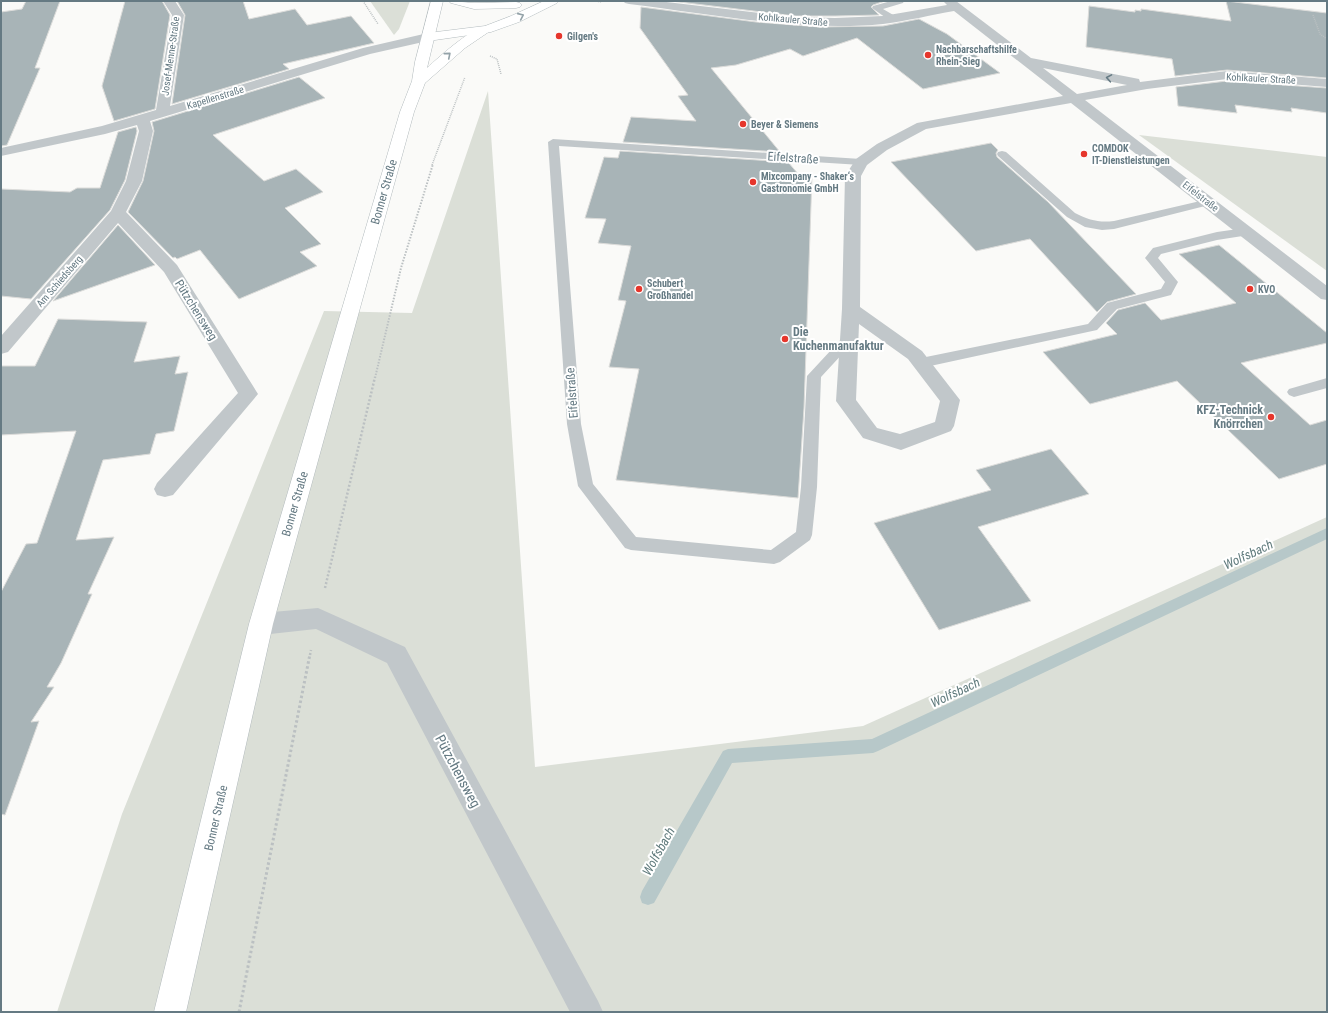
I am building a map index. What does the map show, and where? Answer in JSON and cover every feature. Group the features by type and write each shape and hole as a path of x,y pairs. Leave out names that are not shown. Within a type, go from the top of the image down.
{"main road":[{"name":"Bonner Straße","path":"170,1012 261,624 352,299 407,112 419,81 421,62 437,1"},
{"path":"455,1 474,6 516,5"},
{"path":"428,37 529,1"},
{"path":"419,81 461,44 487,29 515,19 553,1"},
{"path":"428,37 487,29"}],"street":[{"name":"Josef-Menne-Straße","path":"162,113 178,15 170,1"},
{"name":"Kohlkauler Straße","path":"629,1 795,21 835,22 892,18 953,4"},
{"name":"Eifelstraße","path":"953,4 1023,60 1075,98 1327,295"},
{"name":"Kapellenstraße","path":"1,152 105,130 371,50 428,37"},
{"name":"Kohlkauler Straße","path":"1023,60 1147,85"},
{"name":"Kohlkauler Straße","path":"1075,98 1147,85 1227,75 1327,83"},
{"path":"851,308 915,355 950,400 944,426 901,442 870,433 846,401 850,338 854,176 861,162 882,147 922,126 1075,98"},
{"path":"118,213 134,181 146,131 142,119"},
{"name":"Pützchensweg","path":"118,213 171,269 248,394 165,489"},
{"name":"Am Schiedsberg","path":"1,348 118,213"},
{"path":"261,624 318,618"},
{"name":"Pützchensweg","path":"318,618 396,655 587,1012"}],"lane":[{"path":"892,18 876,8 900,1"},
{"name":"Eifelstraße","path":"850,338 814,376 809,487 804,535 774,557 632,543 586,486 574,424 553,142 861,162"},
{"path":"1002,154 1071,215 1085,224 1102,226 1114,225 1209,202"},
{"path":"921,363 1092,327 1112,306 1166,292 1172,282 1151,258 1157,251 1217,236 1245,232"},
{"path":"1294,392 1327,383"}],"path":[{"path":"1313,15 1320,34 1327,39"},
{"path":"239,1012 318,618 401,268 428,177 474,53 471,47 461,44"},
{"path":"474,53 488,55 497,59 501,74"}],"shaded area":[{"path":"370,1 410,1 399,29 394,35"},
{"path":"488,91 535,767 863,726 1327,517 1327,1012 57,1012 122,814 324,311 412,313"},
{"path":"1139,135 1327,157 1327,271"}],"building":[{"path":"26,1 60,1 35,68 40,68 7,145 1,146 1,12 22,9"},
{"path":"125,1 162,1 170,15 155,109 114,121 102,86"},
{"path":"177,1 243,1 249,19 295,9 307,25 351,16 374,43 283,64 289,69 172,104 185,15"},
{"path":"671,1 885,1 871,7 879,15 795,16"},
{"path":"1226,1 1327,13 1327,78 1227,70 1175,76 1172,59 1086,47 1089,6 1135,12 1135,10 1141,11 1141,9 1231,21"},
{"path":"641,7 756,22 820,27 883,26 919,19 947,34 1000,73 923,89 857,38 803,56 790,49 736,65 711,68 780,152 623,142 631,117 696,121 678,96 688,95 640,28"},
{"path":"299,77 325,98 213,135 264,181 296,169 323,192 285,208 321,244 300,252 317,266 239,299 200,250 177,259 175,257 173,258 128,212 143,181 154,131 152,122"},
{"path":"1227,81 1327,88 1327,113 1291,108 1292,112 1235,105 1237,113 1178,106 1176,87"},
{"path":"136,127 137,131 125,180 110,210 31,299 1,296 1,189 70,192 77,188 100,188 118,132"},
{"path":"991,143 998,150 996,153 997,157 1048,202 1136,294 1107,302 1097,312 1030,239 976,251 891,162"},
{"path":"620,151 788,162 799,175 812,176 804,408 798,498 616,480 639,369 609,367 626,301 618,300 631,246 598,243 606,219 585,218 604,157 618,158"},
{"path":"118,225 155,265 53,301"},
{"path":"1219,245 1327,333 1327,343 1241,363 1310,425 1327,420 1327,464 1279,479 1177,381 1090,404 1043,352 1117,334 1106,323 1118,310 1145,303 1161,320 1236,303 1179,254"},
{"path":"58,319 147,322 134,362 180,356 175,374 188,372 174,431 156,434 150,454 103,460 76,540 114,537 88,594 92,594 61,663 47,687 54,687 31,722 39,721 5,815 1,814 1,592 26,544 37,543 76,431 1,435 1,366 35,366"},
{"path":"1051,449 1089,494 978,527 1031,601 939,630 874,523 991,490 976,470"}],"waterway":[{"name":"Wolfsbach","path":"648,897 728,756 873,746 1327,533"}],"place":[{"name":"Gilgen's","path":"559,36"},
{"name":"Nachbarschaftshilfe Rhein-Sieg","path":"928,55"},
{"name":"Beyer & Siemens","path":"743,124"},
{"name":"COMDOK IT-Dienstleistungen","path":"1084,154"},
{"name":"Mixcompany - Shaker‘s Gastronomie GmbH","path":"753,182"},
{"name":"Schubert Großhandel","path":"639,289"},
{"name":"KVO","path":"1250,289"},
{"name":"Die Kuchenmanufaktur","path":"785,339"},
{"name":"KFZ-Technick Knörrchen","path":"1271,417"}]}
